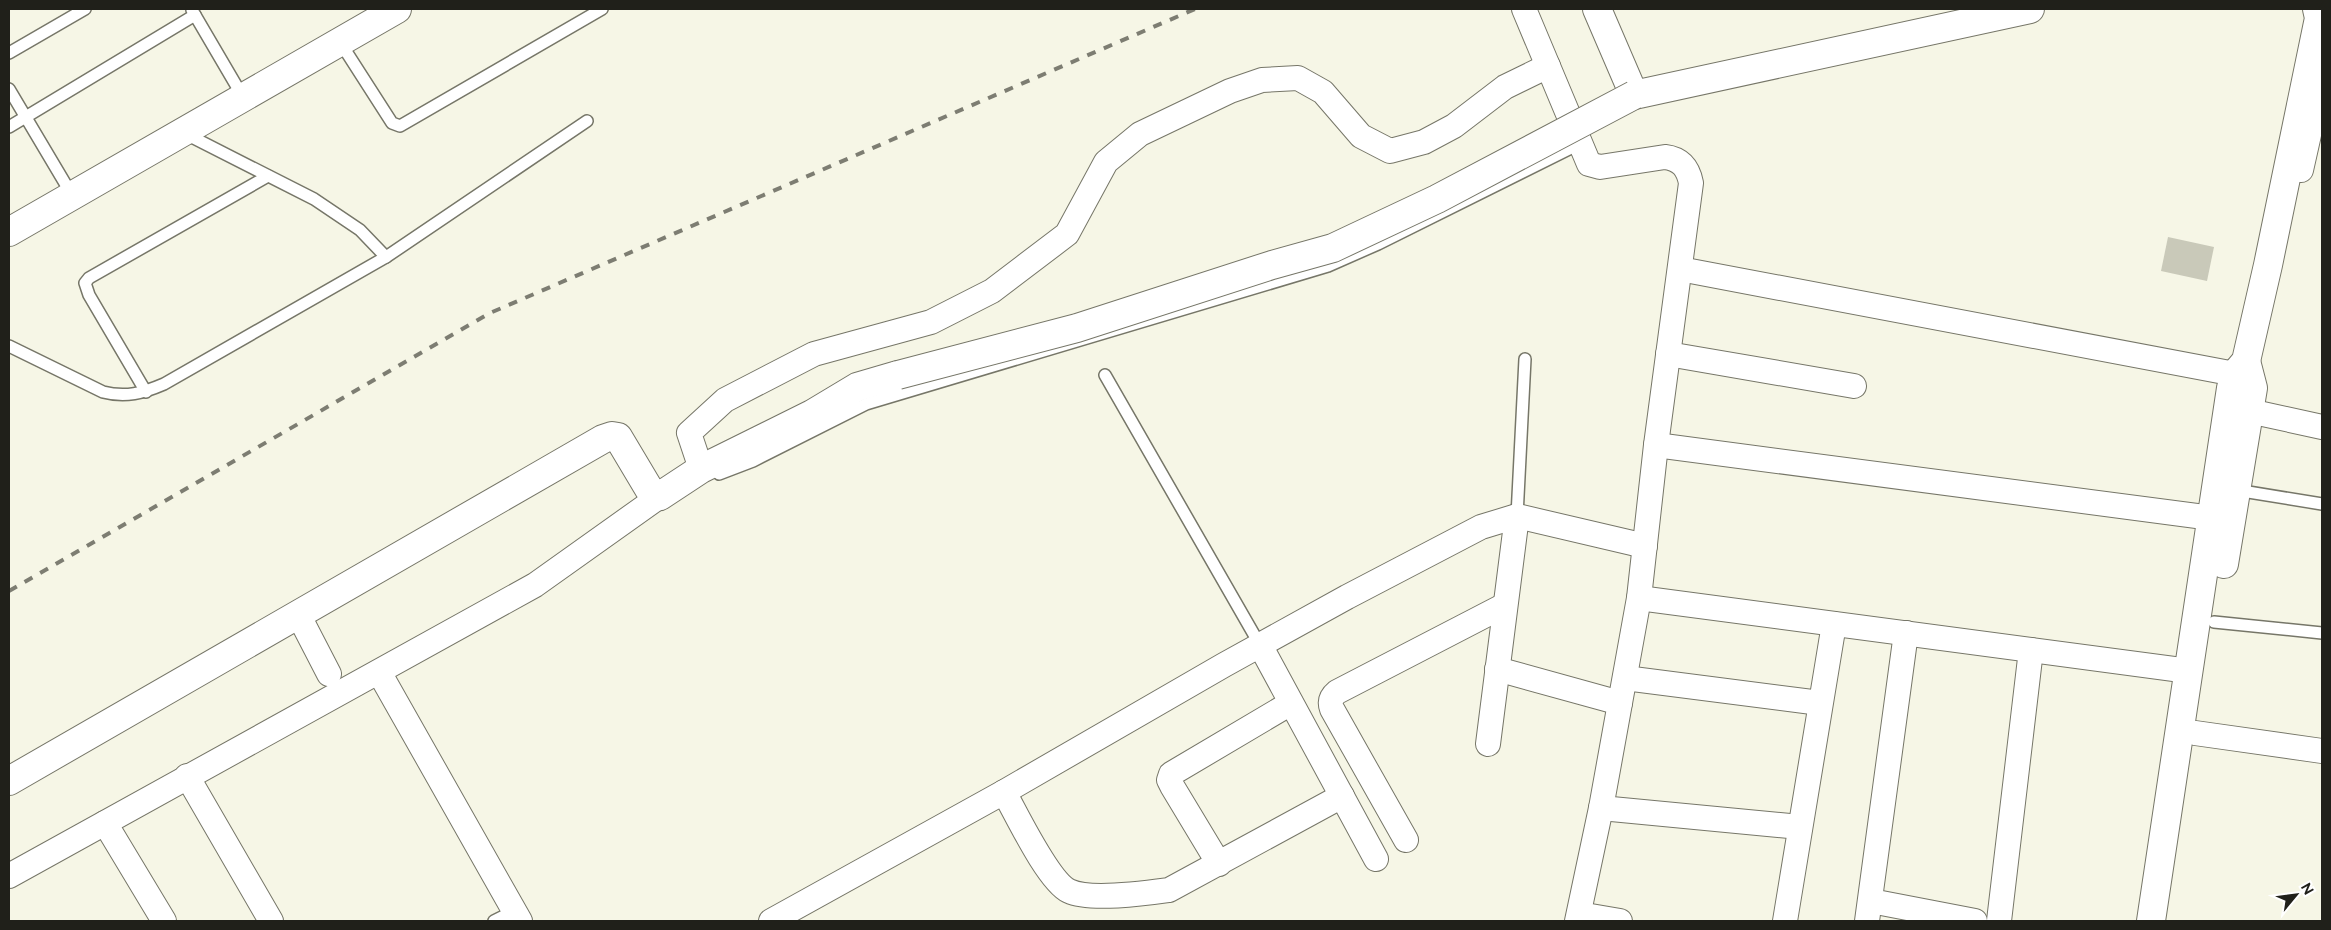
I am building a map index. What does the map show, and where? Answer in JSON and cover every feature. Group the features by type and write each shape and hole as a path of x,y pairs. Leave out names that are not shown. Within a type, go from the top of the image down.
{"street":[{"path":"9,232 397,9"},
{"path":"1524,9 1589,164 1594,167 1665,157 1674,158 1681,162 1689,172 1691,183 1656,445 1639,598 1601,808 1578,918 1620,921"},
{"path":"1597,9 1634,95"},
{"path":"9,876 535,585 701,469 812,414 857,387 1077,328 1272,265 1334,248 1437,199 1634,95 2030,9"},
{"path":"2170,921 2195,733 2253,388 2244,370 2268,265 2318,14"},
{"path":"701,469 690,433 725,400 814,354 931,322 992,291 1067,234 1106,162 1140,134 1230,91 1262,80 1298,78 1323,92 1361,136 1390,151 1424,142 1454,126 1505,87 1548,66"},
{"path":"2151,921 2231,388 2244,370 2314,154 2322,77"},
{"path":"1680,269 2244,370"},
{"path":"1668,354 1854,386"},
{"path":"2249,411 2322,428"},
{"path":"9,780 612,436 618,437 649,489 660,496"},
{"path":"1656,445 2212,518"},
{"path":"771,921 1004,792 1260,645 1481,527 1517,516 1645,546"},
{"path":"1488,744 1517,516"},
{"path":"1639,598 2188,671"},
{"path":"1406,840 1332,708 1330,702 1332,696 1505,605"},
{"path":"298,614 329,674"},
{"path":"1785,921 1834,624"},
{"path":"1906,633 1869,911 1975,921"},
{"path":"1260,645 1376,859"},
{"path":"1999,921 2031,650"},
{"path":"1497,669 1620,703"},
{"path":"379,672 509,918"},
{"path":"1625,678 1820,703"},
{"path":"1219,864 1172,786 1169,780 1171,774 1291,703"},
{"path":"2195,733 2322,751"},
{"path":"187,776 271,921"},
{"path":"1004,792 1051,875 1069,891 1080,894 1140,894 1169,890 1342,796"},
{"path":"1601,808 1800,827"},
{"path":"105,823 164,921"}],"lane":[{"path":"9,53 85,9"},
{"path":"340,42 392,123 400,126 602,9"},
{"path":"9,126 193,12 243,97"},
{"path":"9,89 72,195"},
{"path":"9,346 103,392 117,396 146,392 164,384 386,257 588,121"},
{"path":"182,132 342,216 360,230 386,257"},
{"path":"701,469 710,478 753,461 866,404 1328,266 1378,244 1581,143"},
{"path":"146,392 89,295 85,283 89,278 268,176"},
{"path":"1517,516 1525,359"},
{"path":"1105,375 1260,645"},
{"path":"2236,490 2322,504"},
{"path":"2214,622 2322,633"}],"building":[{"path":"2168,237 2214,247 2207,281 2161,271"}],"railway":[{"path":"9,591 490,313 1195,9"}]}
